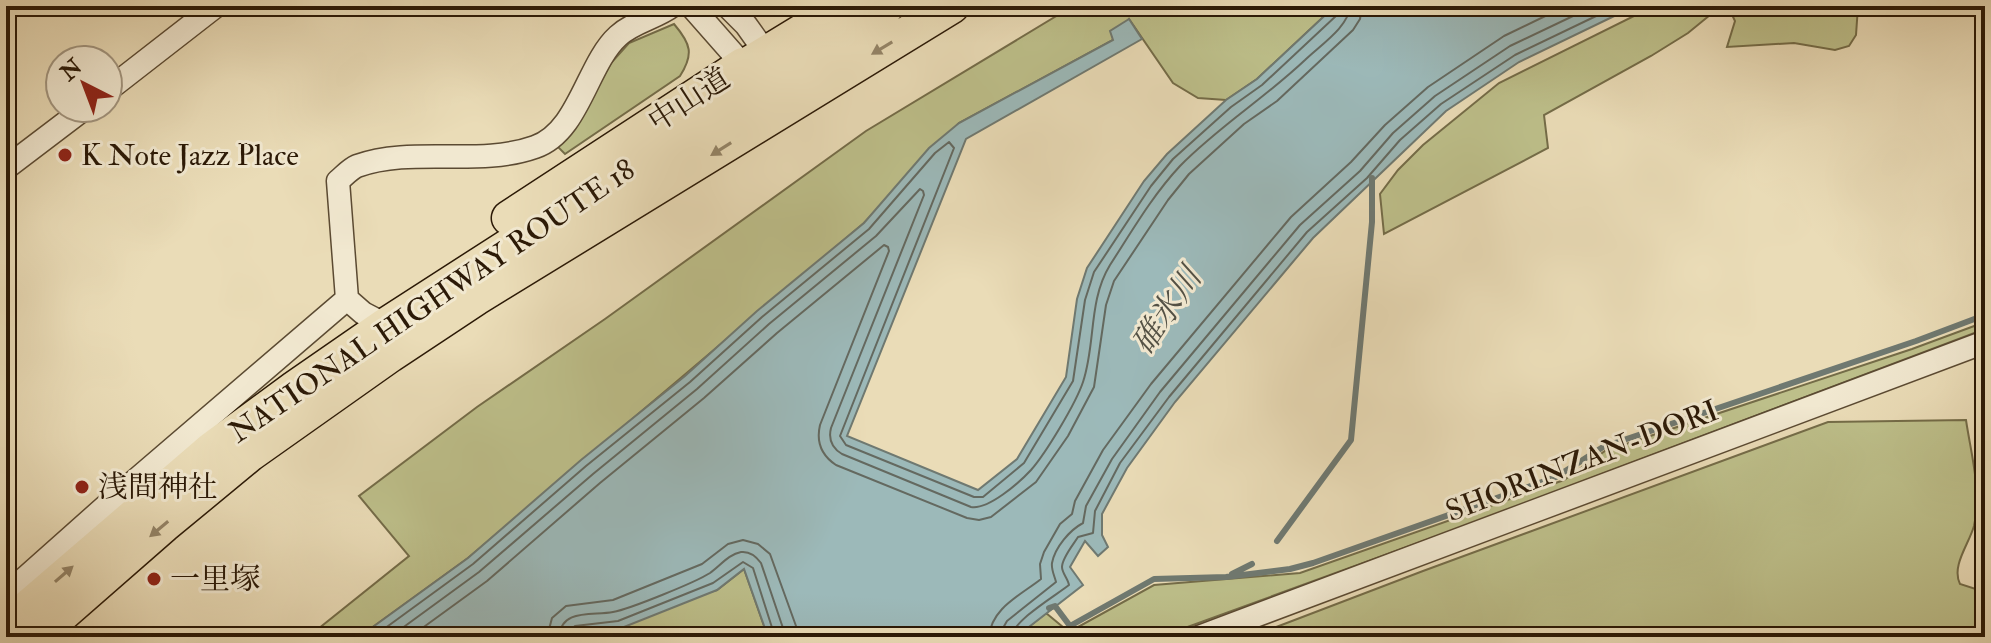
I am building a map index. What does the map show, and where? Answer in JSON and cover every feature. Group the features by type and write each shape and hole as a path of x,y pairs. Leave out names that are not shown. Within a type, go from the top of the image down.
{"highway":[{"name":"中山道","path":"365,312 762,68 887,6"},
{"name":"NATIONAL HIGHWAY ROUTE 18","path":"36,637 164,525 250,454 309,411 476,298 952,6"},
{"name":"NATIONAL HIGHWAY ROUTE 18","path":"6,626 365,312"}],"main road":[{"path":"762,68 840,6"}],"street":[{"path":"124,78 216,6"},
{"path":"6,595 139,476 365,312 338,181 355,167 386,160 501,153 536,147 558,132 585,92 605,52 619,35 672,6"},
{"path":"691,6 762,68"},
{"path":"727,6 786,106"},
{"path":"6,168 64,124"},
{"name":"SHORINZAN-DORI","path":"1199,637 1985,342"}],"green space":[{"path":"1073,6 1230,6 1233,12 1253,6 1335,6 1257,79 1226,100 1198,98 1173,83 1129,19 1113,40 959,123 864,223 468,558 359,637 308,637 409,556 359,496 477,407 866,131"},
{"path":"1654,6 1721,6 1688,33 1651,56 1544,115 1548,148 1384,234 1380,194 1423,145 1499,83"},
{"path":"1728,6 1858,6 1856,35 1849,46 1835,50 1794,43 1727,47 1735,21"},
{"path":"674,24 689,49 680,76 565,154 557,146 611,63 629,43"},
{"path":"1985,322 1985,329 1462,527 1160,637 1016,637 1046,613 1069,632 1154,585 1300,573 1564,480 1605,451"},
{"path":"1966,420 1977,500 1974,526 1959,562 1958,577 1960,584 1985,592 1985,637 1250,637 1828,422"},
{"path":"744,569 768,637 549,637 717,590"}],"water":[{"name":"碓氷川","path":"1335,6 1635,6 1519,62 1446,111 1313,238 1175,402 1127,468 1102,514 1102,535 1108,547 1098,556 1085,541 1070,567 1083,585 1016,637 768,637 744,569 717,590 619,629 549,637 359,637 468,558 864,223 929,148 959,123 1113,40 1110,31 1129,19 1142,39 966,139 847,436 978,490 1017,459 1066,377 1077,299 1087,268 1144,181 1167,154 1226,100 1257,79"}],"waterway":[{"path":"1277,541 1351,440 1372,222 1372,178"},
{"path":"1049,608 1055,606 1070,626 1154,579 1226,577 1313,563 1556,477 1603,447 1985,315"},
{"path":"1232,574 1252,564"}],"place":[{"name":"K Note Jazz Place","path":"65,155"},
{"name":"浅間神社","path":"82,487"},
{"name":"一里塚","path":"154,579"}]}
